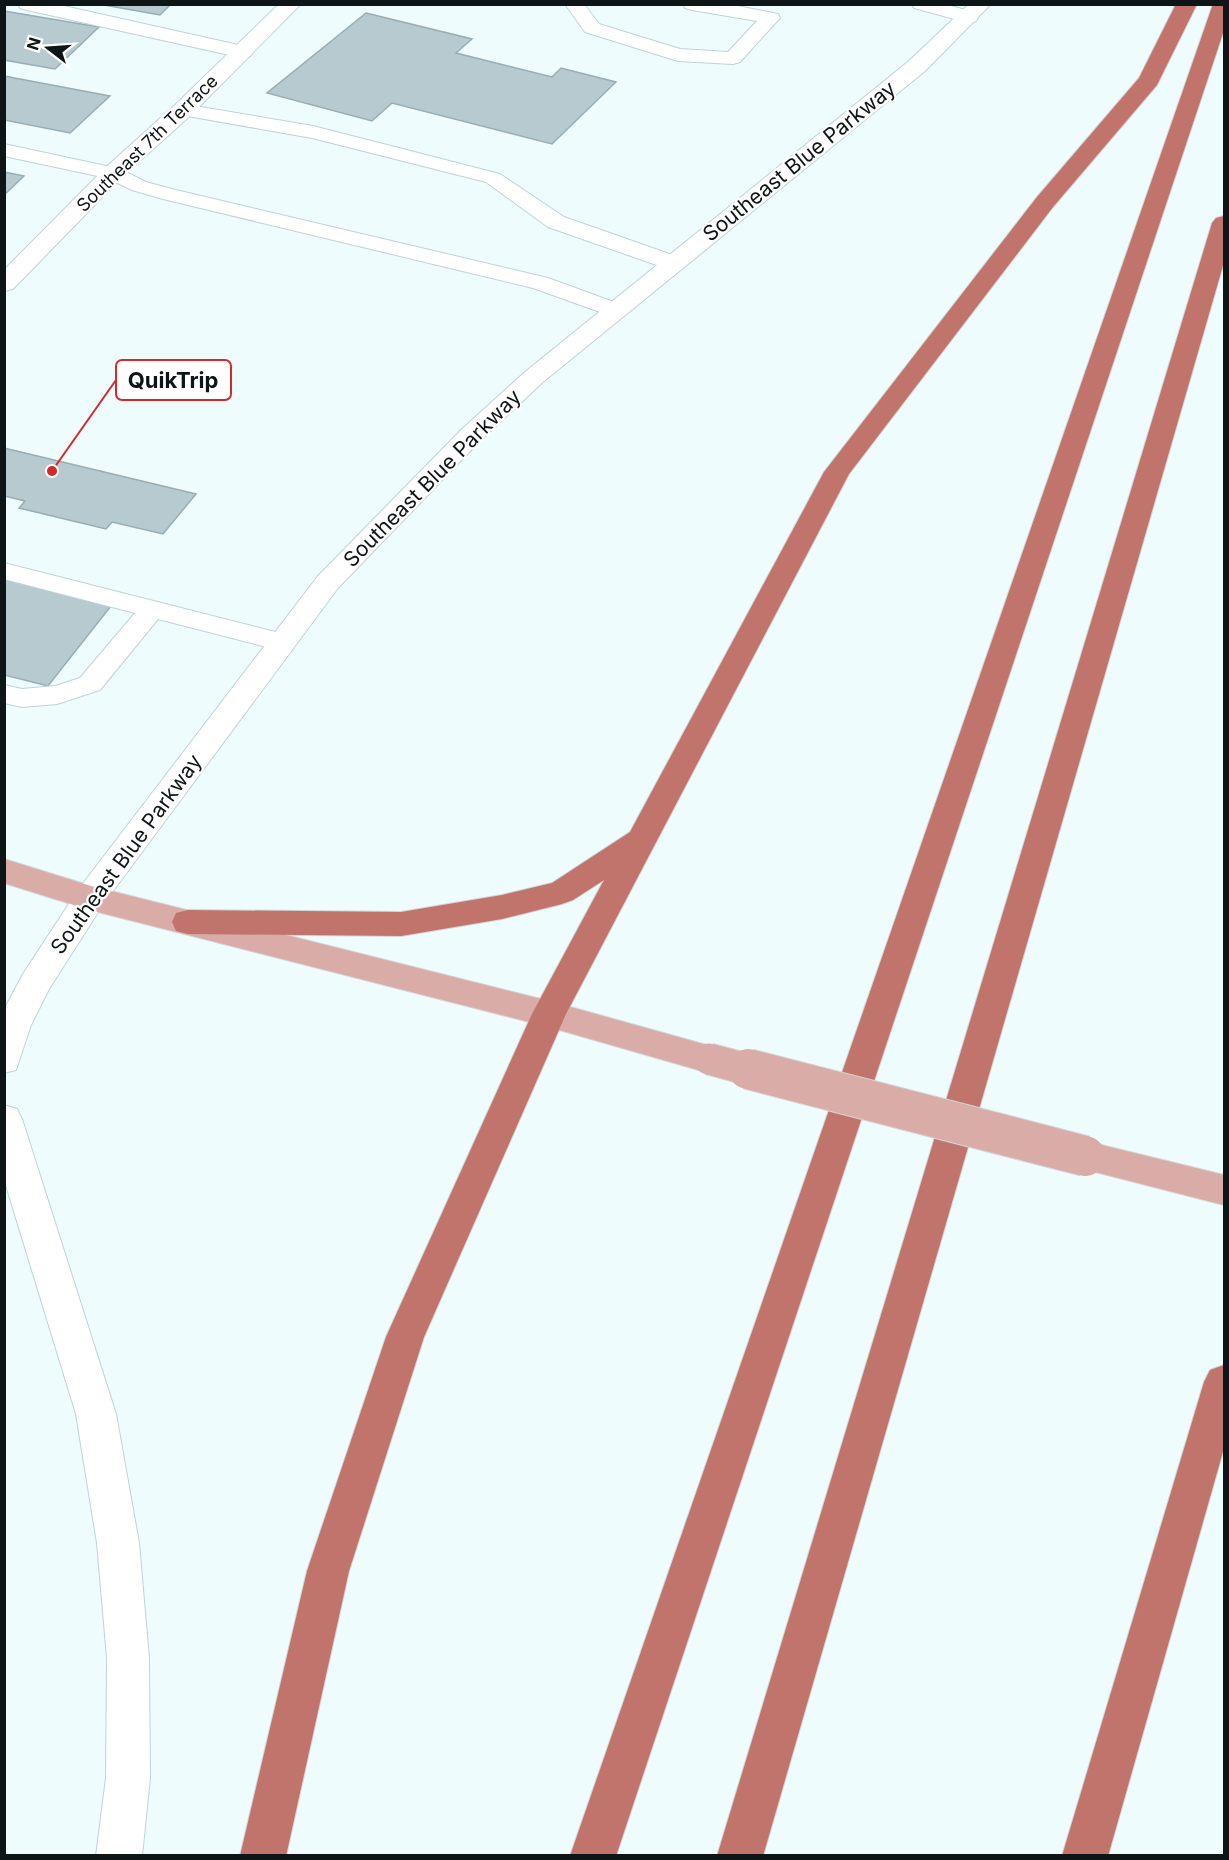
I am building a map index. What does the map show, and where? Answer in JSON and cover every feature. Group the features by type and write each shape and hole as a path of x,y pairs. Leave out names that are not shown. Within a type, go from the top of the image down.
{"highway":[{"path":"263,1856 328,1571 405,1337 549,1014 837,471 1044,202 1149,80 1187,4"},
{"path":"593,1856 1223,4"},
{"path":"740,1856 1224,223"},
{"path":"188,922 401,924 502,907 562,892 643,838"},
{"path":"1085,1856 1224,1382"}],"main road":[{"path":"4,871 90,898 549,1014 709,1059 1224,1190"}],"street":[{"name":"Southeast 7th Terrace","path":"4,284 113,173 183,110 291,4"},
{"name":"Southeast Blue Parkway","path":"4,1059 14,1024 35,982 90,898 328,582 398,508 526,384 614,310 917,66 975,11"},
{"path":"4,1119 96,1414 118,1543 128,1659 128,1778 119,1856"}],"lane":[{"path":"27,4 243,52"},
{"path":"574,4 592,28 678,55 733,58 771,18 692,4"},
{"path":"921,4 975,11"},
{"path":"183,110 313,132 493,178 556,222 673,263"},
{"path":"4,150 113,173 139,186 170,195 540,283 614,310"},
{"path":"4,571 282,642"},
{"path":"4,694 22,698 57,695 90,684 152,609"}],"building":[{"path":"98,4 171,4 160,15"},
{"path":"4,11 99,27 55,69 4,60"},
{"path":"366,13 472,39 456,53 552,77 561,68 616,82 552,144 392,103 372,121 267,93"},
{"path":"4,76 110,96 70,133 4,120"},
{"path":"4,172 24,176 4,195"},
{"path":"4,448 196,494 163,534 112,522 106,529 19,508 25,501 4,496"},
{"path":"4,579 111,606 48,686 4,675"}],"place":[{"name":"QuikTrip","path":"52,471"}]}
